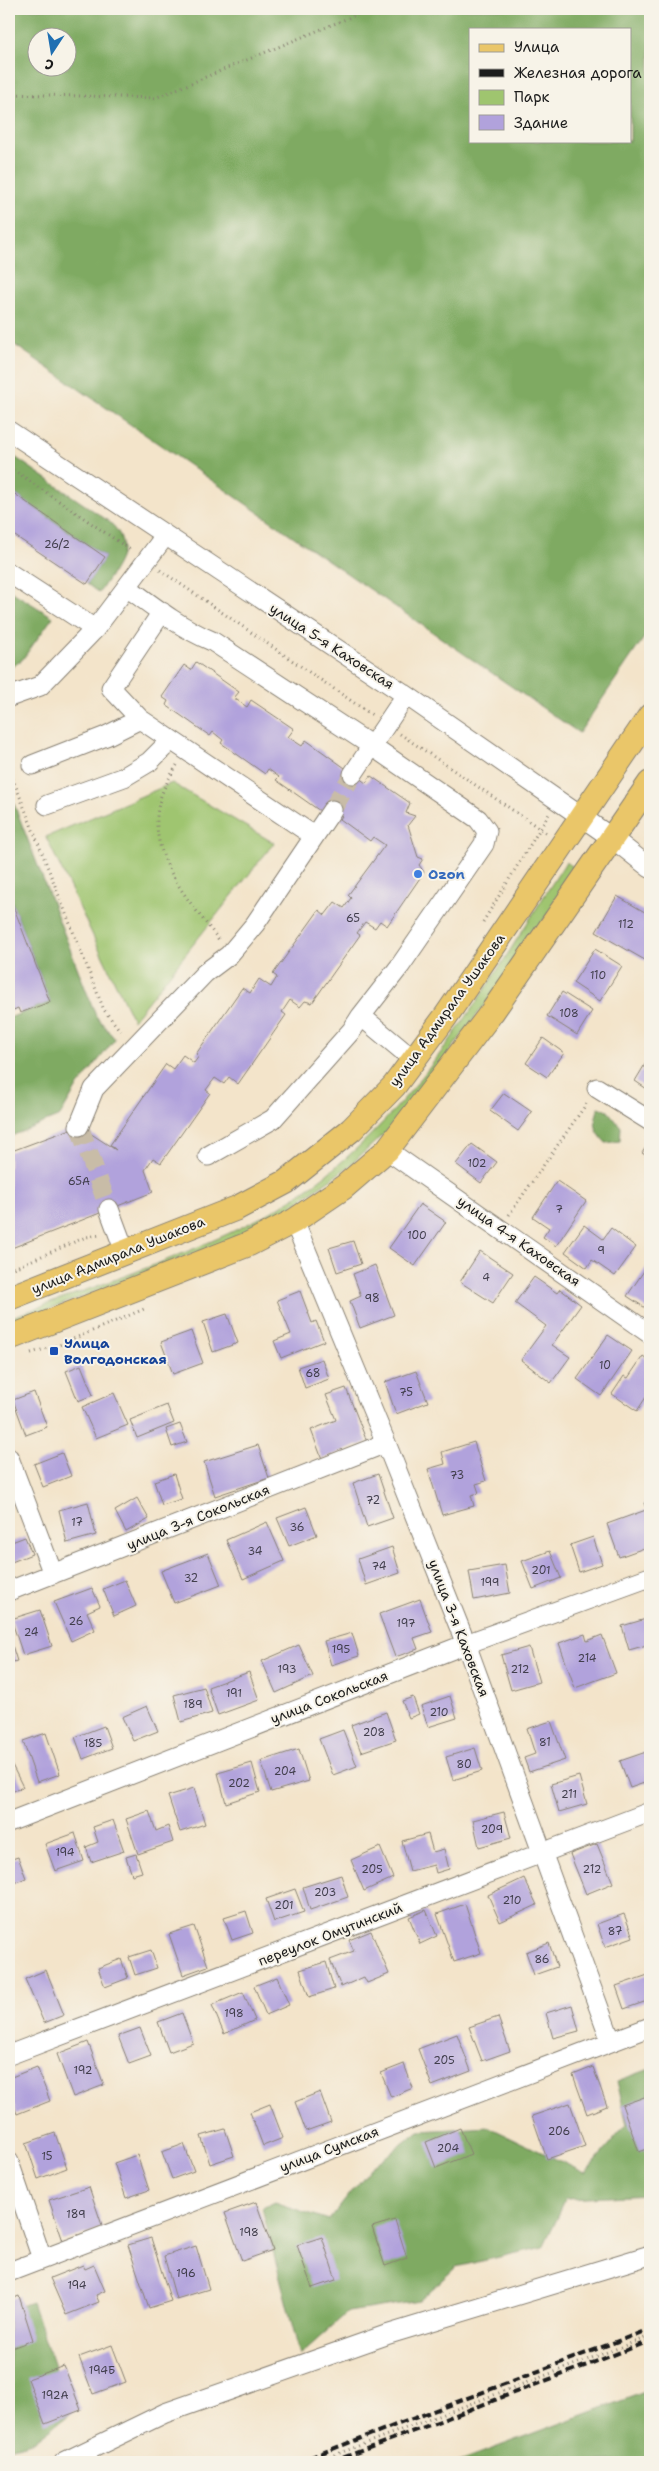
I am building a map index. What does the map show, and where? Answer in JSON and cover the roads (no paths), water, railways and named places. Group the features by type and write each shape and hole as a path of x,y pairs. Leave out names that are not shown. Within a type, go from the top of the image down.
{"main road":[{"name":"улица Адмирала Ушакова","path":"9,1298 237,1208 286,1182 351,1130 394,1086 415,1058 650,716"},
{"path":"9,1338 249,1244 294,1221 344,1187 386,1150 492,1012 650,783"}],"street":[{"name":"улица 5-я Каховская","path":"9,431 406,695 612,838 650,868"},
{"path":"9,697 40,686 95,630 165,536"},
{"path":"9,573 95,630"},
{"path":"127,587 195,634 212,641 372,746 478,819 487,831 484,844 400,966 352,1030 274,1119 208,1156"},
{"path":"162,612 111,688 140,719 314,836"},
{"path":"353,774 406,695"},
{"path":"32,765 106,736 140,719"},
{"path":"47,804 124,777 178,745"},
{"path":"79,1126 94,1089 205,973 229,955 255,924 332,810"},
{"path":"361,1016 403,1051 415,1058"},
{"path":"598,1088 650,1121"},
{"name":"улица 4-я Каховская","path":"386,1150 650,1334"},
{"path":"109,1209 125,1252"},
{"name":"улица 3-я Каховская","path":"294,1221 386,1443 466,1644 611,2041"},
{"name":"улица 3-я Сокольская","path":"9,1591 386,1443"},
{"path":"9,1458 53,1574"},
{"name":"улица Сокольская","path":"9,1822 466,1644 650,1577"},
{"name":"переулок Омутинский","path":"9,2055 650,1812"},
{"name":"улица Сумская","path":"9,2272 650,2027"},
{"path":"9,2162 42,2259"},
{"path":"64,2462 174,2409 386,2336 650,2254"}],"tunnel":[{"path":"332,810 353,774"},
{"path":"79,1126 109,1209"}],"railway":[{"path":"298,2462 650,2329"},
{"path":"332,2462 650,2341"}],"place":[{"name":"Ozon","path":"418,874"},
{"name":"Улица Волгодонская","path":"54,1351"}]}
